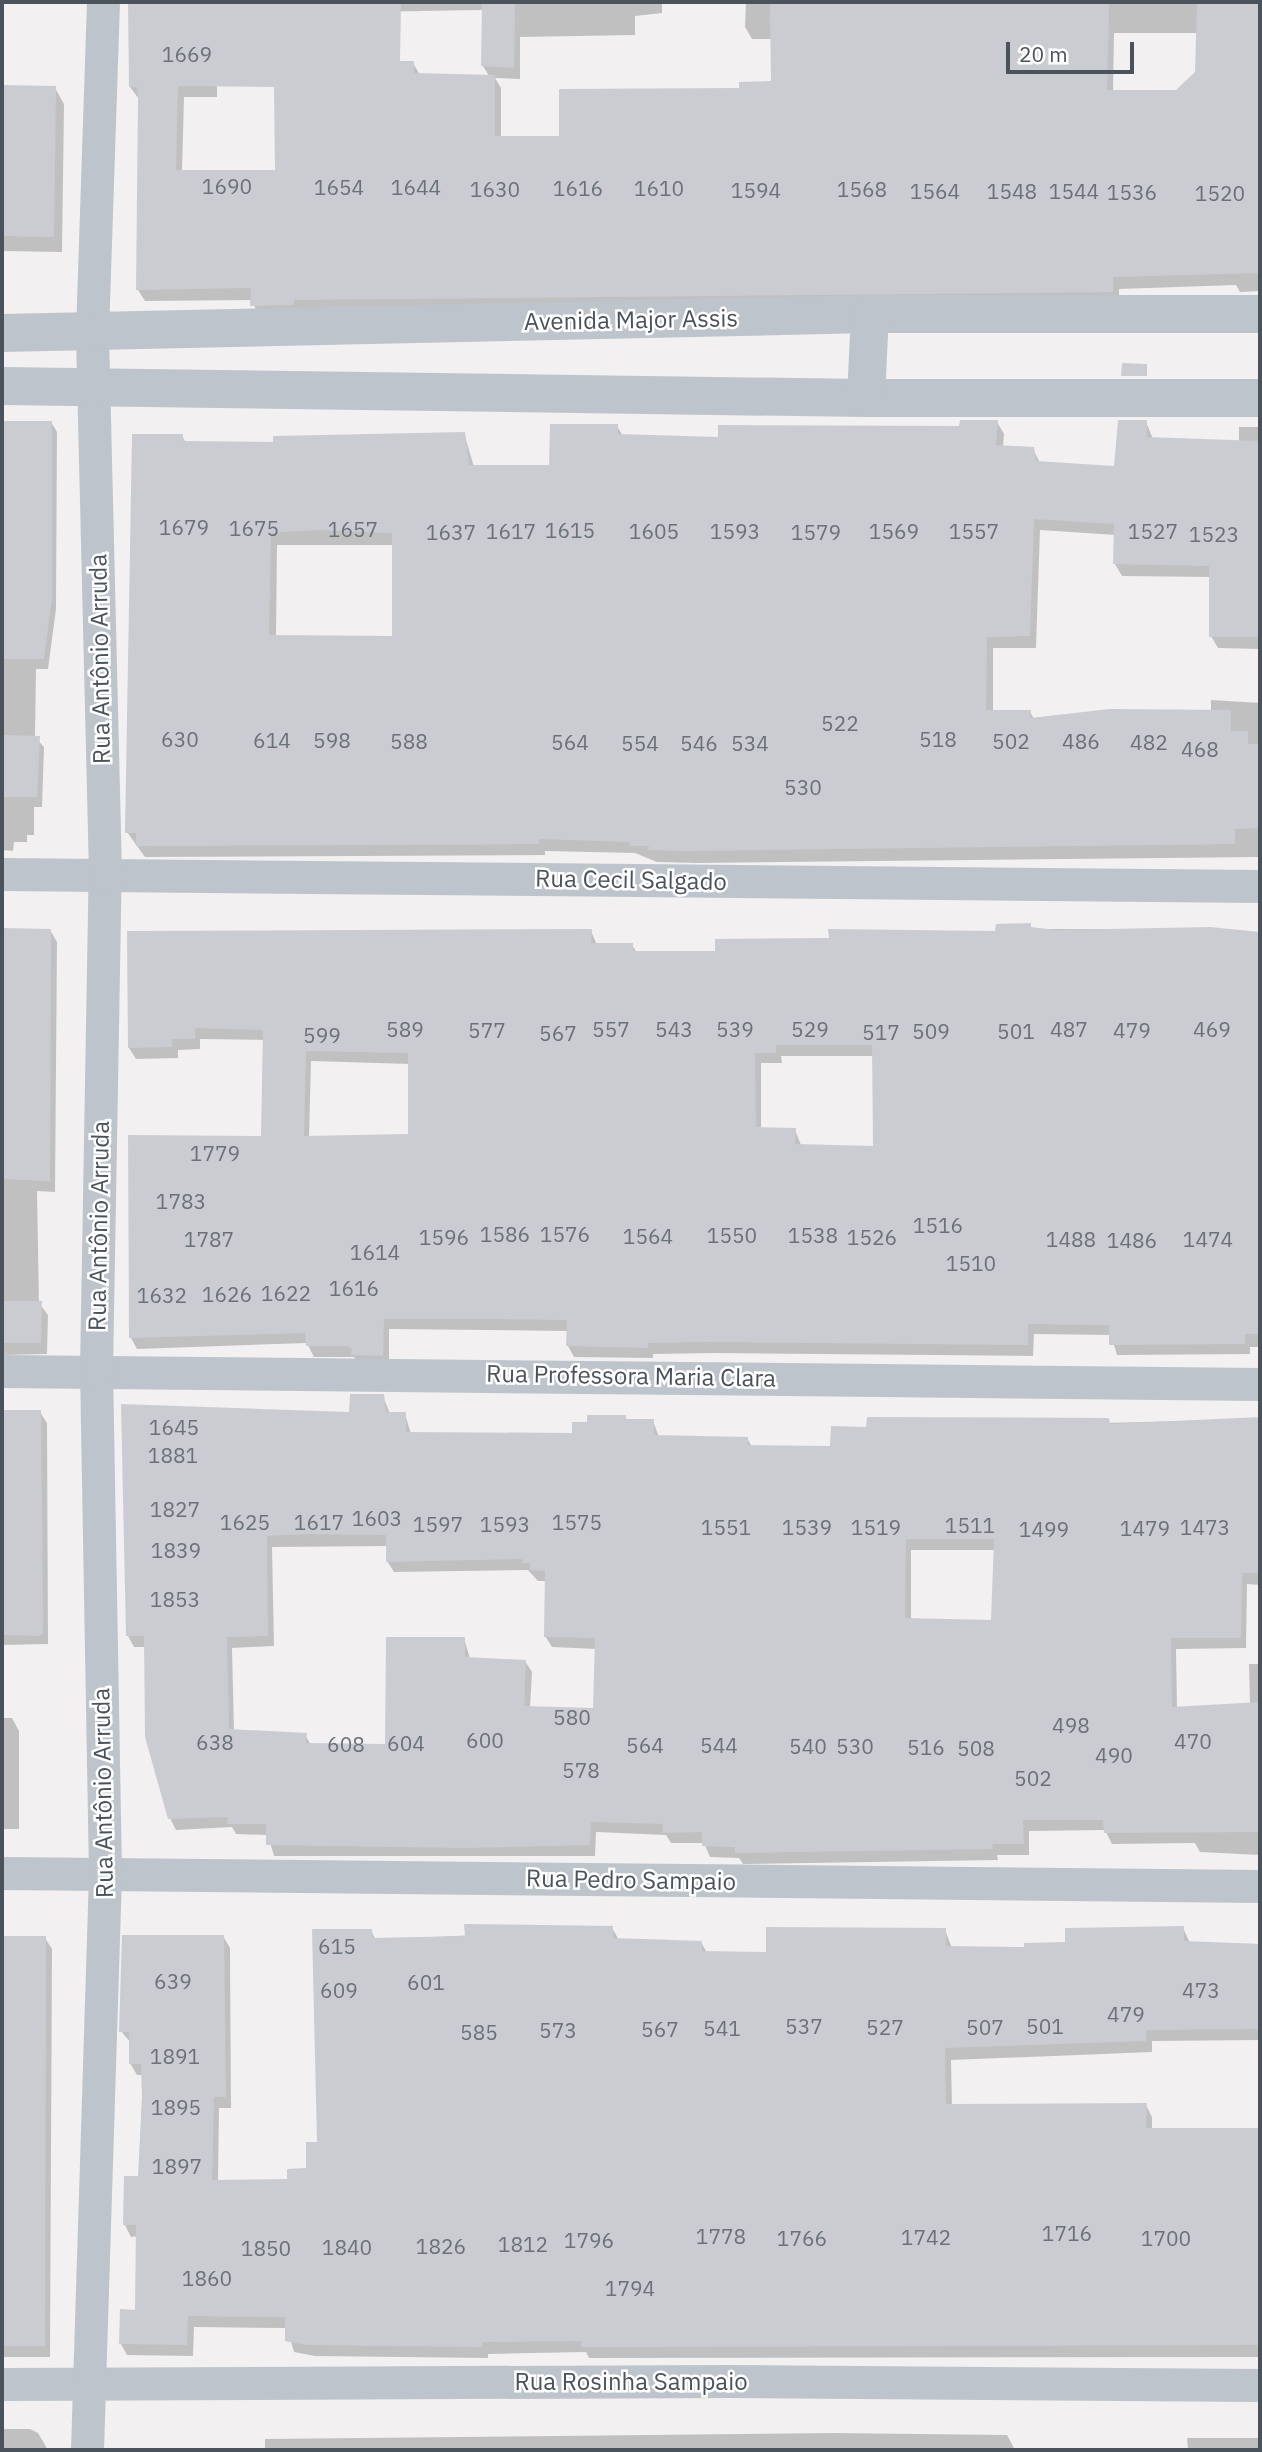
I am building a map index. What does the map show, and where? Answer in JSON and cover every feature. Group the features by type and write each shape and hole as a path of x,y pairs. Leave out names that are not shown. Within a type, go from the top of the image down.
{"street":[{"name":"Rua Antônio Arruda","path":"87,2450 105,1874 96,1370 105,874 92,387 103,2"},
{"name":"Avenida Major Assis","path":"2,332 92,333 870,314 1260,314"},
{"path":"866,398 870,314"},
{"path":"2,386 866,398 1260,398"},
{"name":"Rua Cecil Salgado","path":"2,874 1260,886"},
{"name":"Rua Professora Maria Clara","path":"2,1371 1260,1384"},
{"name":"Rua Pedro Sampaio","path":"2,1873 1260,1886"},
{"name":"Rua Rosinha Sampaio","path":"2,2384 87,2387 712,2381 1260,2385"}],"building":[{"path":"128,2 401,2 400,61 414,61 414,73 495,75 495,136 559,136 559,89 739,88 739,82 771,81 770,2 1109,2 1107,90 1176,90 1195,72 1197,2 1260,2 1260,273 1113,277 1113,292 294,300 294,305 250,306 251,288 136,290 138,99 137,87 129,87","holes":["178,86 274,87 275,170 176,170"]},
{"path":"482,2 515,2 514,68 481,66"},
{"path":"2,85 56,86 54,237 2,236"},
{"path":"1122,363 1147,364 1147,376 1121,376"},
{"path":"960,420 998,420 996,445 1034,447 1036,461 1114,466 1118,420 1147,420 1147,437 1260,441 1260,637 1209,637 1209,566 1113,564 1114,524 1034,519 1030,636 987,637 986,710 1031,710 1030,718 1110,709 1231,710 1231,731 1248,731 1248,744 1260,744 1260,828 1235,829 1235,844 688,851 648,850 649,846 629,846 629,842 539,839 539,844 136,846 136,833 125,833 132,434 183,434 183,441 273,442 273,436 465,432 469,465 549,465 550,424 618,424 618,434 718,437 718,425 959,426","holes":["314,530 392,533 392,636 269,635 271,533"]},
{"path":"2,421 52,421 52,598 44,659 2,659"},
{"path":"2,735 40,736 37,797 2,797"},
{"path":"1031,923 1031,927 1056,930 1210,927 1260,932 1260,1334 1245,1334 1245,1344 1109,1345 1109,1325 1028,1324 1028,1345 707,1342 648,1343 648,1348 566,1346 567,1320 494,1319 384,1319 383,1356 351,1355 352,1348 347,1346 306,1346 305,1333 129,1338 128,1135 261,1136 263,1030 195,1028 195,1039 172,1039 172,1047 128,1048 127,931 592,929 591,943 633,943 633,951 715,951 715,939 829,938 828,929 995,931 996,924","holes":["776,1045 872,1045 873,1146 795,1144 796,1128 756,1127 755,1053 776,1053","306,1051 408,1053 408,1134 304,1136"]},
{"path":"2,928 51,929 50,1181 2,1179"},
{"path":"2,1301 42,1301 41,1343 2,1343"},
{"path":"350,1394 384,1394 386,1412 406,1412 406,1432 572,1433 572,1422 587,1422 587,1415 626,1415 626,1419 654,1419 654,1435 748,1437 748,1445 830,1446 831,1426 866,1427 867,1417 1109,1418 1110,1424 1260,1417 1260,1573 1242,1573 1241,1638 1171,1638 1172,1707 1260,1702 1260,1832 1104,1833 1103,1820 1023,1820 1024,1844 992,1844 993,1849 735,1853 735,1847 702,1846 702,1832 663,1833 663,1824 591,1822 590,1845 465,1848 266,1845 266,1824 227,1824 228,1817 168,1819 145,1737 144,1636 126,1636 121,1404 349,1412","holes":["386,1535 386,1562 522,1559 522,1563 530,1563 530,1570 545,1571 544,1637 595,1638 593,1708 524,1706 526,1660 465,1657 465,1637 386,1637 385,1744 306,1743 307,1733 229,1729 227,1637 268,1636 267,1536","906,1539 994,1539 991,1620 905,1618"]},
{"path":"2,1410 41,1410 43,1634 38,1636 2,1635"},
{"path":"464,1924 613,1926 613,1938 702,1941 702,1951 766,1952 766,1927 946,1928 946,1946 1024,1947 1024,1943 1065,1942 1065,1928 1184,1926 1184,1941 1260,1944 1260,2029 1146,2030 1146,2041 945,2048 946,2104 1147,2103 1146,2128 1260,2128 1260,2345 581,2347 581,2341 482,2342 482,2347 307,2345 285,2341 285,2317 188,2316 187,2345 119,2344 120,2309 135,2310 136,2225 123,2225 124,2176 138,2176 142,2097 141,2064 129,2064 129,2032 119,2032 122,1935 224,1935 226,2097 214,2097 212,2180 287,2179 287,2169 306,2168 306,2142 317,2142 312,1929 372,1929 373,1938 465,1936"},
{"path":"2,1936 46,1936 45,2346 2,2346"}]}
